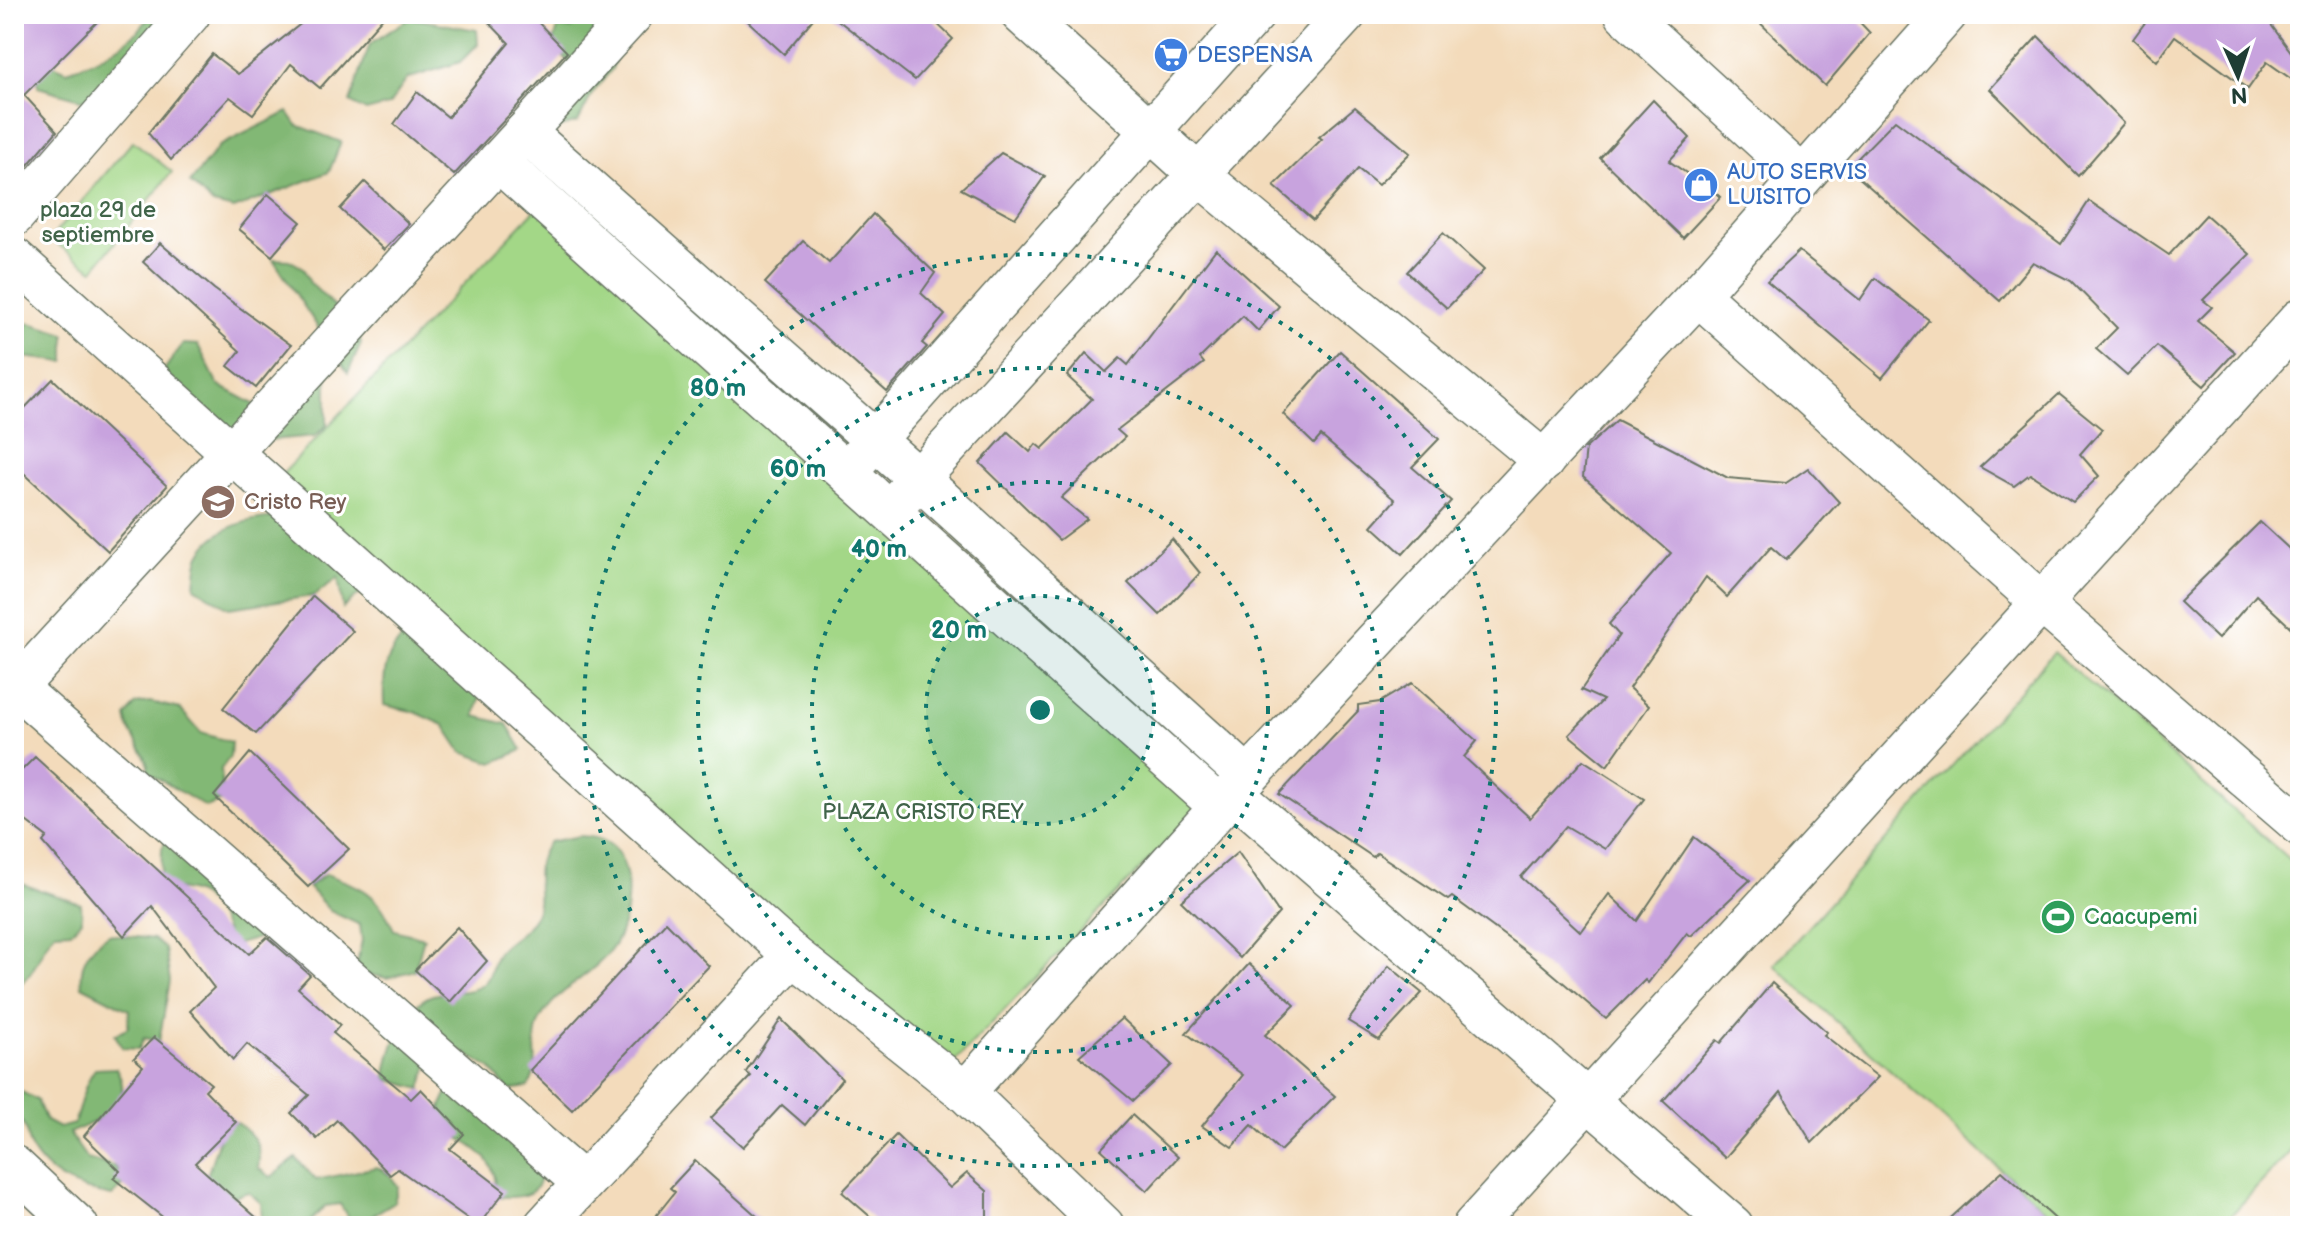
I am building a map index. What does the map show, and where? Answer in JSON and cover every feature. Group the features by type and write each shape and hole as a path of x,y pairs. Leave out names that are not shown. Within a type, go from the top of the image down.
{"street":[{"path":"14,216 190,14"},
{"path":"583,1183 15,688 633,14"},
{"path":"1021,14 1198,174 1544,461"},
{"path":"847,472 1255,14"},
{"path":"890,511 1346,14"},
{"path":"1625,14 1802,176"},
{"path":"965,1092 1234,792 1698,295 1947,14"},
{"path":"525,132 919,479 1234,792"},
{"path":"498,161 890,511 1234,792 1733,1226"},
{"path":"14,258 793,955 965,1092 1104,1226"},
{"path":"1698,295 2042,603 2300,825"},
{"path":"1473,1226 2300,319"},
{"path":"544,1226 793,955"},
{"path":"14,1166 54,1218"}],"green space":[{"path":"151,14 191,14 116,109 38,87 38,58 67,71 79,67 125,42"},
{"path":"564,14 629,14 612,69 592,94 578,122 548,131 573,69 554,42 558,27 573,29 563,22"},
{"path":"410,18 477,30 478,44 460,62 407,79 389,105 366,111 350,102 370,44"},
{"path":"288,112 297,125 341,142 329,172 234,209 213,204 190,183 219,146"},
{"name":"plaza 29 de septiembre","path":"133,141 172,172 93,270 50,239"},
{"name":"PLAZA CRISTO REY","path":"537,208 1202,805 936,1081 273,484"},
{"path":"273,259 289,260 303,268 310,283 358,329 361,344 348,373"},
{"path":"30,323 65,334 65,362 14,356 14,329"},
{"path":"183,344 198,345 218,385 261,408 327,373 327,425 315,436 260,441 198,420 164,370"},
{"path":"278,517 368,587 343,608 338,578 313,596 229,608 195,587 199,558 215,537 245,522"},
{"path":"421,621 483,685 475,716 507,724 522,750 493,763 462,752 444,725 415,712 384,705 384,677 389,657"},
{"name":"Caacupemi","path":"2054,652 2300,869 2300,1141 2221,1226 2063,1226 1774,965"},
{"path":"150,702 180,709 201,733 231,742 230,757 221,769 222,801 206,807 149,773 126,716 136,704"},
{"path":"170,834 269,920 262,937 231,946 214,943 226,932 211,905 197,894 171,887 161,880 162,848"},
{"path":"580,836 606,842 620,856 627,880 626,911 614,946 544,1013 536,1033 535,1068 528,1087 508,1090 491,1069 460,1050 430,1059 421,1089 386,1079 394,1044 405,1020 430,996 468,991 487,980 499,951 534,917 538,899 538,864 549,842"},
{"path":"14,872 22,884 81,904 82,920 71,931 55,932 28,976 14,988"},
{"path":"326,874 368,893 382,907 394,930 424,938 415,970 387,978 355,972 362,941 360,925 330,911 308,887"},
{"path":"109,934 153,939 165,949 170,981 159,1041 144,1038 139,1049 123,1048 115,1035 128,1027 129,1010 82,986 82,970 87,956"},
{"path":"116,1068 122,1092 118,1102 102,1117 69,1133 87,1159 116,1167 124,1185 112,1196 65,1181 37,1158 15,1110 14,1088 37,1100 46,1121 59,1128 74,1124 85,1088 95,1069"},
{"path":"463,1090 543,1151 541,1174 535,1189 521,1196 497,1196 492,1167 486,1159 441,1122 441,1107 448,1092"},
{"path":"236,1122 256,1141 258,1168 271,1177 296,1158 316,1180 377,1167 390,1175 398,1187 394,1202 368,1218 377,1226 353,1226 340,1204 325,1206 306,1226 268,1226 262,1219 261,1203 248,1192 226,1199 205,1182 222,1130"}],"building":[{"path":"27,14 105,14 24,95 57,131 27,166 14,152 14,28"},
{"path":"313,14 386,14 320,88 291,64 253,114 230,97 171,160 148,133 212,54 238,74"},
{"path":"481,14 530,14 567,52 454,175 394,124 417,92 448,117 509,43"},
{"path":"740,14 817,14 784,54"},
{"path":"830,14 927,14 953,39 915,80"},
{"path":"1751,14 1852,14 1870,33 1825,86"},
{"path":"2144,14 2263,14 2300,64 2300,85 2267,62 2248,89 2175,36 2157,61 2133,39 2149,17"},
{"path":"2038,36 2124,123 2078,176 1990,89"},
{"path":"1653,100 1690,138 1669,161 1721,197 1683,238 1600,158"},
{"path":"1355,107 1410,153 1378,185 1358,169 1313,220 1274,186 1322,139 1319,137"},
{"path":"1895,120 2061,244 2089,201 2169,255 2206,215 2250,254 2203,300 2212,307 2198,321 2235,352 2204,386 2157,346 2127,376 2096,349 2117,328 2071,281 2033,262 2000,301 1848,168"},
{"path":"1001,153 1045,176 1015,218 961,189"},
{"path":"365,182 409,224 384,250 340,209"},
{"path":"268,194 301,222 272,256 239,229"},
{"path":"873,214 935,273 921,293 945,315 922,343 927,347 887,392 765,283 803,241 829,263"},
{"path":"1443,233 1484,270 1447,308 1407,272"},
{"path":"160,243 214,289 291,345 256,388 228,366 240,351 143,262"},
{"path":"1216,249 1279,306 1258,331 1243,316 1200,358 1204,363 1117,430 1125,437 1061,498 1087,519 1059,540 980,463 1008,432 1030,452 1036,444 1042,449 1092,399 1067,376 1086,353 1106,372 1120,358 1128,365"},
{"path":"1799,251 1860,300 1875,278 1929,320 1882,378 1767,281"},
{"path":"1340,351 1439,439 1412,467 1451,501 1403,554 1372,526 1395,500 1321,436 1314,444 1283,414"},
{"path":"53,379 167,486 108,551 14,464 14,419"},
{"path":"2059,394 2102,429 2080,454 2099,476 2073,502 2030,474 2014,486 1980,467"},
{"path":"1617,420 1728,478 1786,483 1808,468 1839,502 1786,560 1771,547 1727,597 1706,577 1629,688 1649,706 1607,766 1569,735 1603,700 1581,690 1619,635 1609,624 1671,553 1583,477 1586,448"},
{"path":"2260,522 2300,559 2300,636 2256,595 2218,639 2179,602"},
{"path":"1172,539 1200,573 1160,615 1128,583"},
{"path":"313,596 353,631 256,734 223,708"},
{"path":"1412,683 1477,741 1464,757 1530,818 1583,760 1644,799 1605,849 1566,826 1521,877 1581,932 1609,894 1637,921 1694,837 1750,880 1691,936 1687,933 1648,983 1645,980 1606,1019 1532,956 1452,897 1448,900 1377,853 1373,857 1279,794 1358,711 1358,705 1380,702"},
{"path":"250,753 349,849 308,887 214,796"},
{"path":"35,757 249,954 267,937 310,975 298,988 340,1025 333,1033 411,1099 421,1089 464,1134 450,1149 505,1191 478,1226 398,1169 390,1175 337,1120 317,1139 291,1113 309,1095 247,1044 233,1060 190,1011 214,988 152,906 124,936 43,842 47,837 14,812 14,778"},
{"path":"1238,852 1279,913 1240,958 1181,901"},
{"path":"666,922 709,966 572,1110 530,1070"},
{"path":"457,927 487,961 450,1002 415,970"},
{"path":"1249,964 1295,1005 1265,1035 1335,1096 1280,1151 1252,1125 1232,1147 1202,1126 1243,1075 1186,1033"},
{"path":"1389,966 1422,993 1379,1040 1348,1021"},
{"path":"1772,983 1827,1032 1824,1035 1878,1077 1812,1143 1781,1092 1725,1158 1663,1101 1717,1040 1721,1043"},
{"path":"1122,1018 1172,1065 1133,1101 1079,1056"},
{"path":"781,1019 842,1079 805,1125 782,1105 743,1147 711,1118 751,1076 746,1072"},
{"path":"154,1037 211,1084 205,1090 236,1122 195,1163 266,1226 174,1226 113,1178 120,1171 84,1136 143,1066 134,1058"},
{"path":"1132,1115 1178,1157 1147,1191 1101,1149"},
{"path":"896,1135 950,1188 967,1173 987,1191 987,1226 881,1226 842,1192"},
{"path":"695,1161 768,1226 648,1226 675,1192 670,1188"},
{"path":"2002,1171 2063,1226 1942,1226"}],"place":[{"name":"DESPENSA","path":"1171,55"},
{"name":"AUTO SERVIS LUISITO","path":"1701,185"},
{"name":"Cristo Rey","path":"218,502"},
{"name":"Caacupemi","path":"2058,917"}]}
